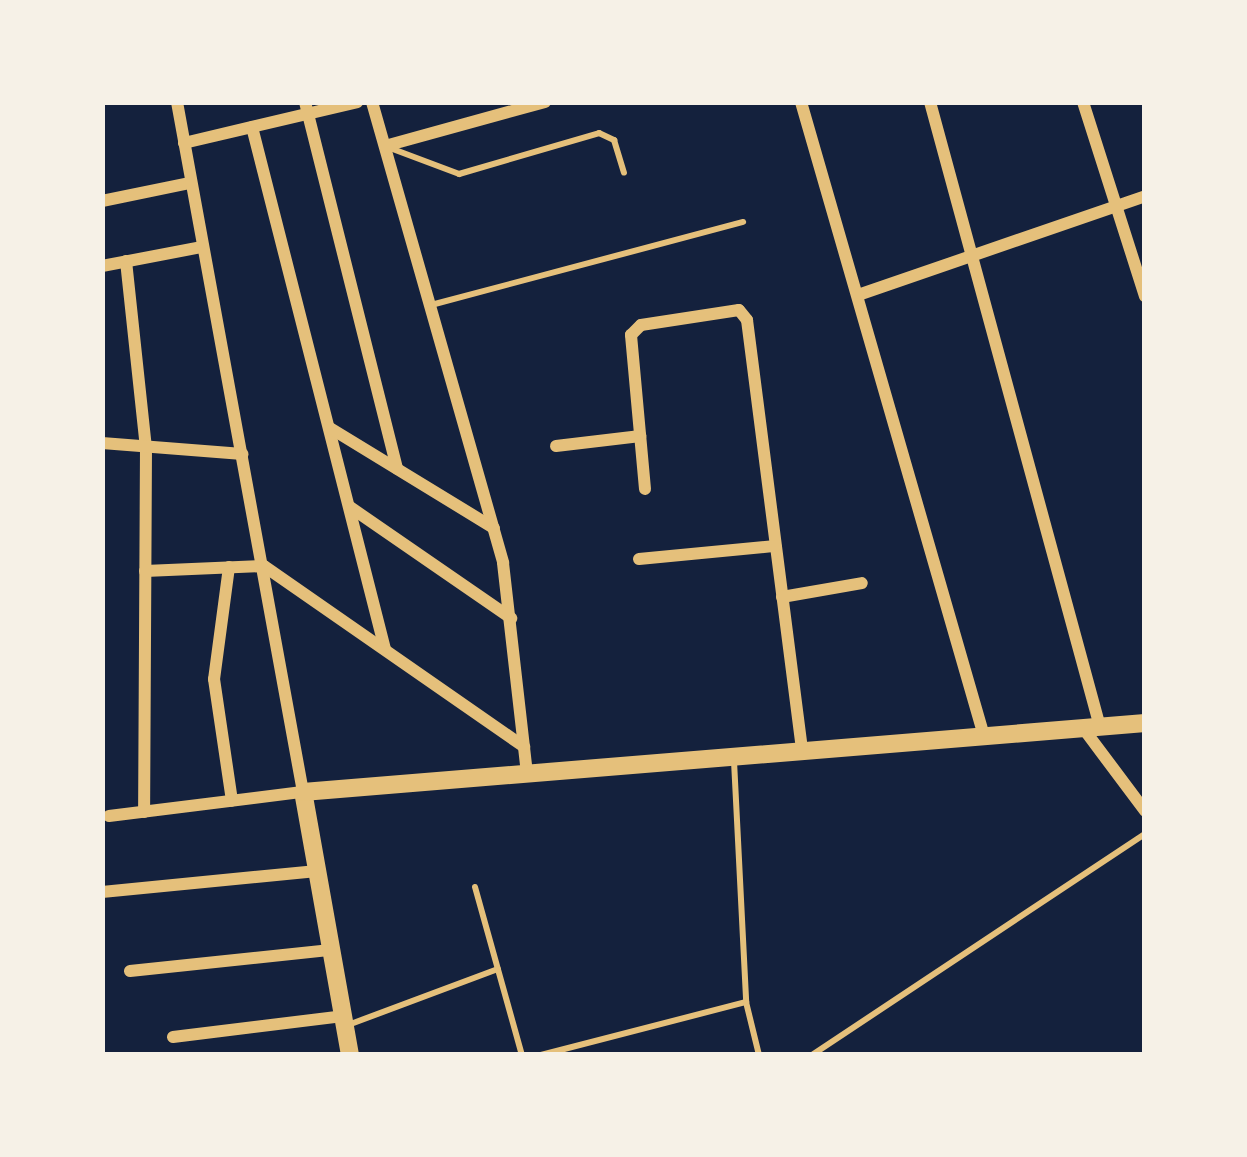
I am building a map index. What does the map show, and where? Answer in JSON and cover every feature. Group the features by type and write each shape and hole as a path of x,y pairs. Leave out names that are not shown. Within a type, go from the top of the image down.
{"main road":[{"path":"350,1055 303,793 1145,723"}],"street":[{"path":"109,816 303,793 177,102"},
{"path":"184,143 307,108 357,102"},
{"path":"372,102 495,529 511,618 527,774"},
{"path":"385,146 503,108 545,102"},
{"path":"801,102 861,294 984,736"},
{"path":"930,102 1091,727 1145,811"},
{"path":"1083,102 1145,296"},
{"path":"307,108 397,469"},
{"path":"252,127 385,649"},
{"path":"102,201 190,183"},
{"path":"861,294 1145,196"},
{"path":"102,266 202,247"},
{"path":"126,261 146,447 143,812"},
{"path":"645,489 633,331 739,310 746,320 802,751"},
{"path":"330,428 495,529"},
{"path":"556,446 640,436"},
{"path":"102,443 243,454"},
{"path":"350,507 511,618"},
{"path":"639,559 776,546"},
{"path":"145,571 264,566 524,747"},
{"path":"230,567 214,679 232,801"},
{"path":"782,597 862,583"},
{"path":"102,892 316,871"},
{"path":"130,971 331,950"},
{"path":"172,1037 344,1021"}],"lane":[{"path":"385,146 459,174 604,134 624,173"},
{"path":"430,305 743,222"},
{"path":"734,756 746,1002 759,1055"},
{"path":"812,1055 1145,834"},
{"path":"475,887 522,1055"},
{"path":"344,1021 498,968"},
{"path":"541,1055 746,1002"}]}
